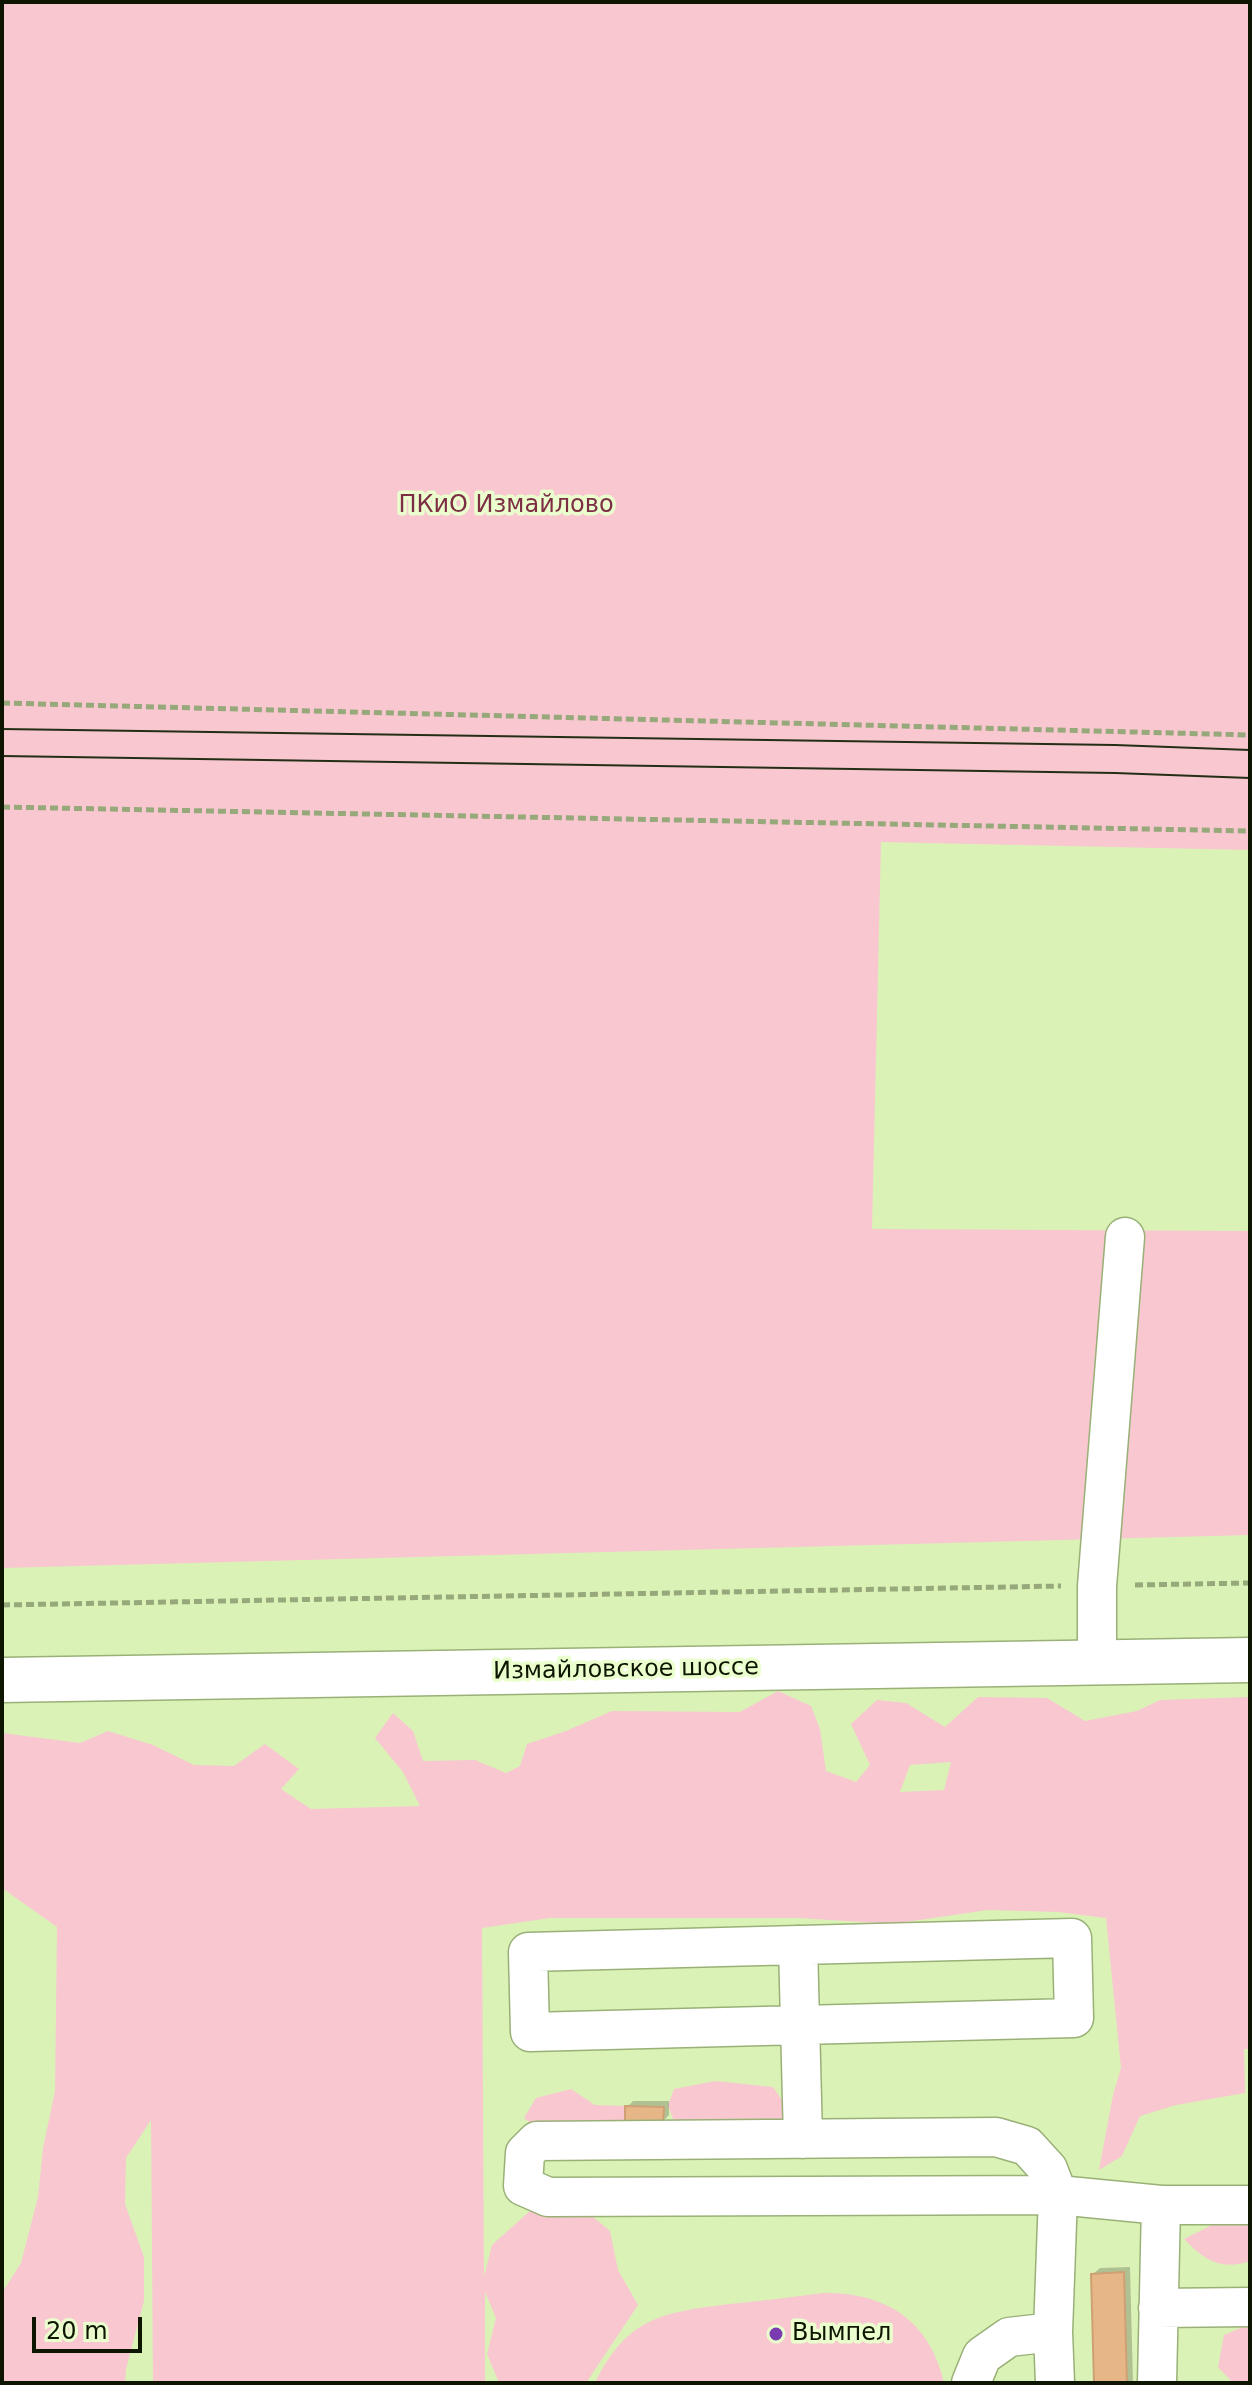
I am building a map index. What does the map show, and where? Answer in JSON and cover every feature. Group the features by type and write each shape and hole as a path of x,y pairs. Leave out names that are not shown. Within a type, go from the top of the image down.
{"main road":[{"name":"Измайловское шоссе","path":"2,1680 1250,1660"}],"lane":[{"path":"1097,1663 1097,1586 1125,1237"},
{"path":"1072,1938 1074,2018 530,2032 528,1952 798,1945 1072,1938"},
{"path":"798,1945 803,2139"},
{"path":"1055,2383 1053,2332 1058,2195 1048,2169 1027,2146 996,2137 537,2141 525,2153 523,2186 548,2197 1058,2195 1161,2205 1250,2205"},
{"path":"1157,2383 1161,2205"},
{"path":"1158,2308 1250,2307"},
{"path":"971,2383 982,2356 1009,2337 1053,2332"}],"path":[{"path":"2,703 1250,735"},
{"path":"2,807 1250,831"},
{"path":"2,1605 1250,1583"}],"green space":[{"name":"ПКиО Измайлово","path":"2,2 1250,2 1250,850 881,842 872,1229 1250,1231 1250,1535 2,1568"},
{"path":"778,1691 811,1706 820,1729 826,1771 856,1782 870,1765 851,1724 877,1700 906,1703 945,1727 978,1697 1047,1698 1085,1721 1137,1711 1160,1700 1250,1697 1250,2049 1244,2049 1245,2093 1176,2105 1140,2116 1122,2156 1099,2170 1121,2068 1106,1918 1058,1912 988,1910 892,1924 799,1918 550,1918 482,1928 484,2277 492,2245 532,2209 586,2211 610,2231 618,2270 638,2305 586,2383 499,2383 487,2354 496,2318 485,2292 485,2383 153,2383 151,2120 126,2158 125,2204 144,2257 144,2301 125,2383 2,2383 2,2293 21,2263 38,2197 43,2148 55,2091 57,1927 2,1888 2,1733 80,1743 108,1731 153,1745 194,1765 234,1766 265,1744 299,1769 281,1789 311,1809 420,1806 403,1772 375,1738 393,1713 413,1731 423,1761 475,1760 506,1773 520,1766 527,1744 612,1711 740,1712","holes":["951,1762 944,1790 900,1792 910,1765"]},
{"path":"715,2081 773,2087 790,2112 782,2121 675,2125 668,2105 674,2089"},
{"path":"571,2089 595,2105 625,2106 625,2123 539,2129 524,2118 536,2098"},
{"path":"1250,2219 1250,2261 1230,2265 1214,2262 1184,2239 1216,2223"},
{"name":"Вымпел","path":"823,2293 866,2298 902,2314 928,2342 944,2383 595,2383 620,2344 634,2331 667,2315"},
{"path":"1250,2324 1250,2383 1233,2383 1218,2367 1224,2335"}],"building":[{"path":"625,2106 664,2107 663,2123 625,2123"},
{"path":"1124,2272 1127,2383 1094,2383 1091,2274"}],"tram line":[{"path":"2,729 1115,745 1250,750"},
{"path":"2,756 1115,773 1250,778"}],"place":[{"name":"Вымпел","path":"776,2334"}]}
